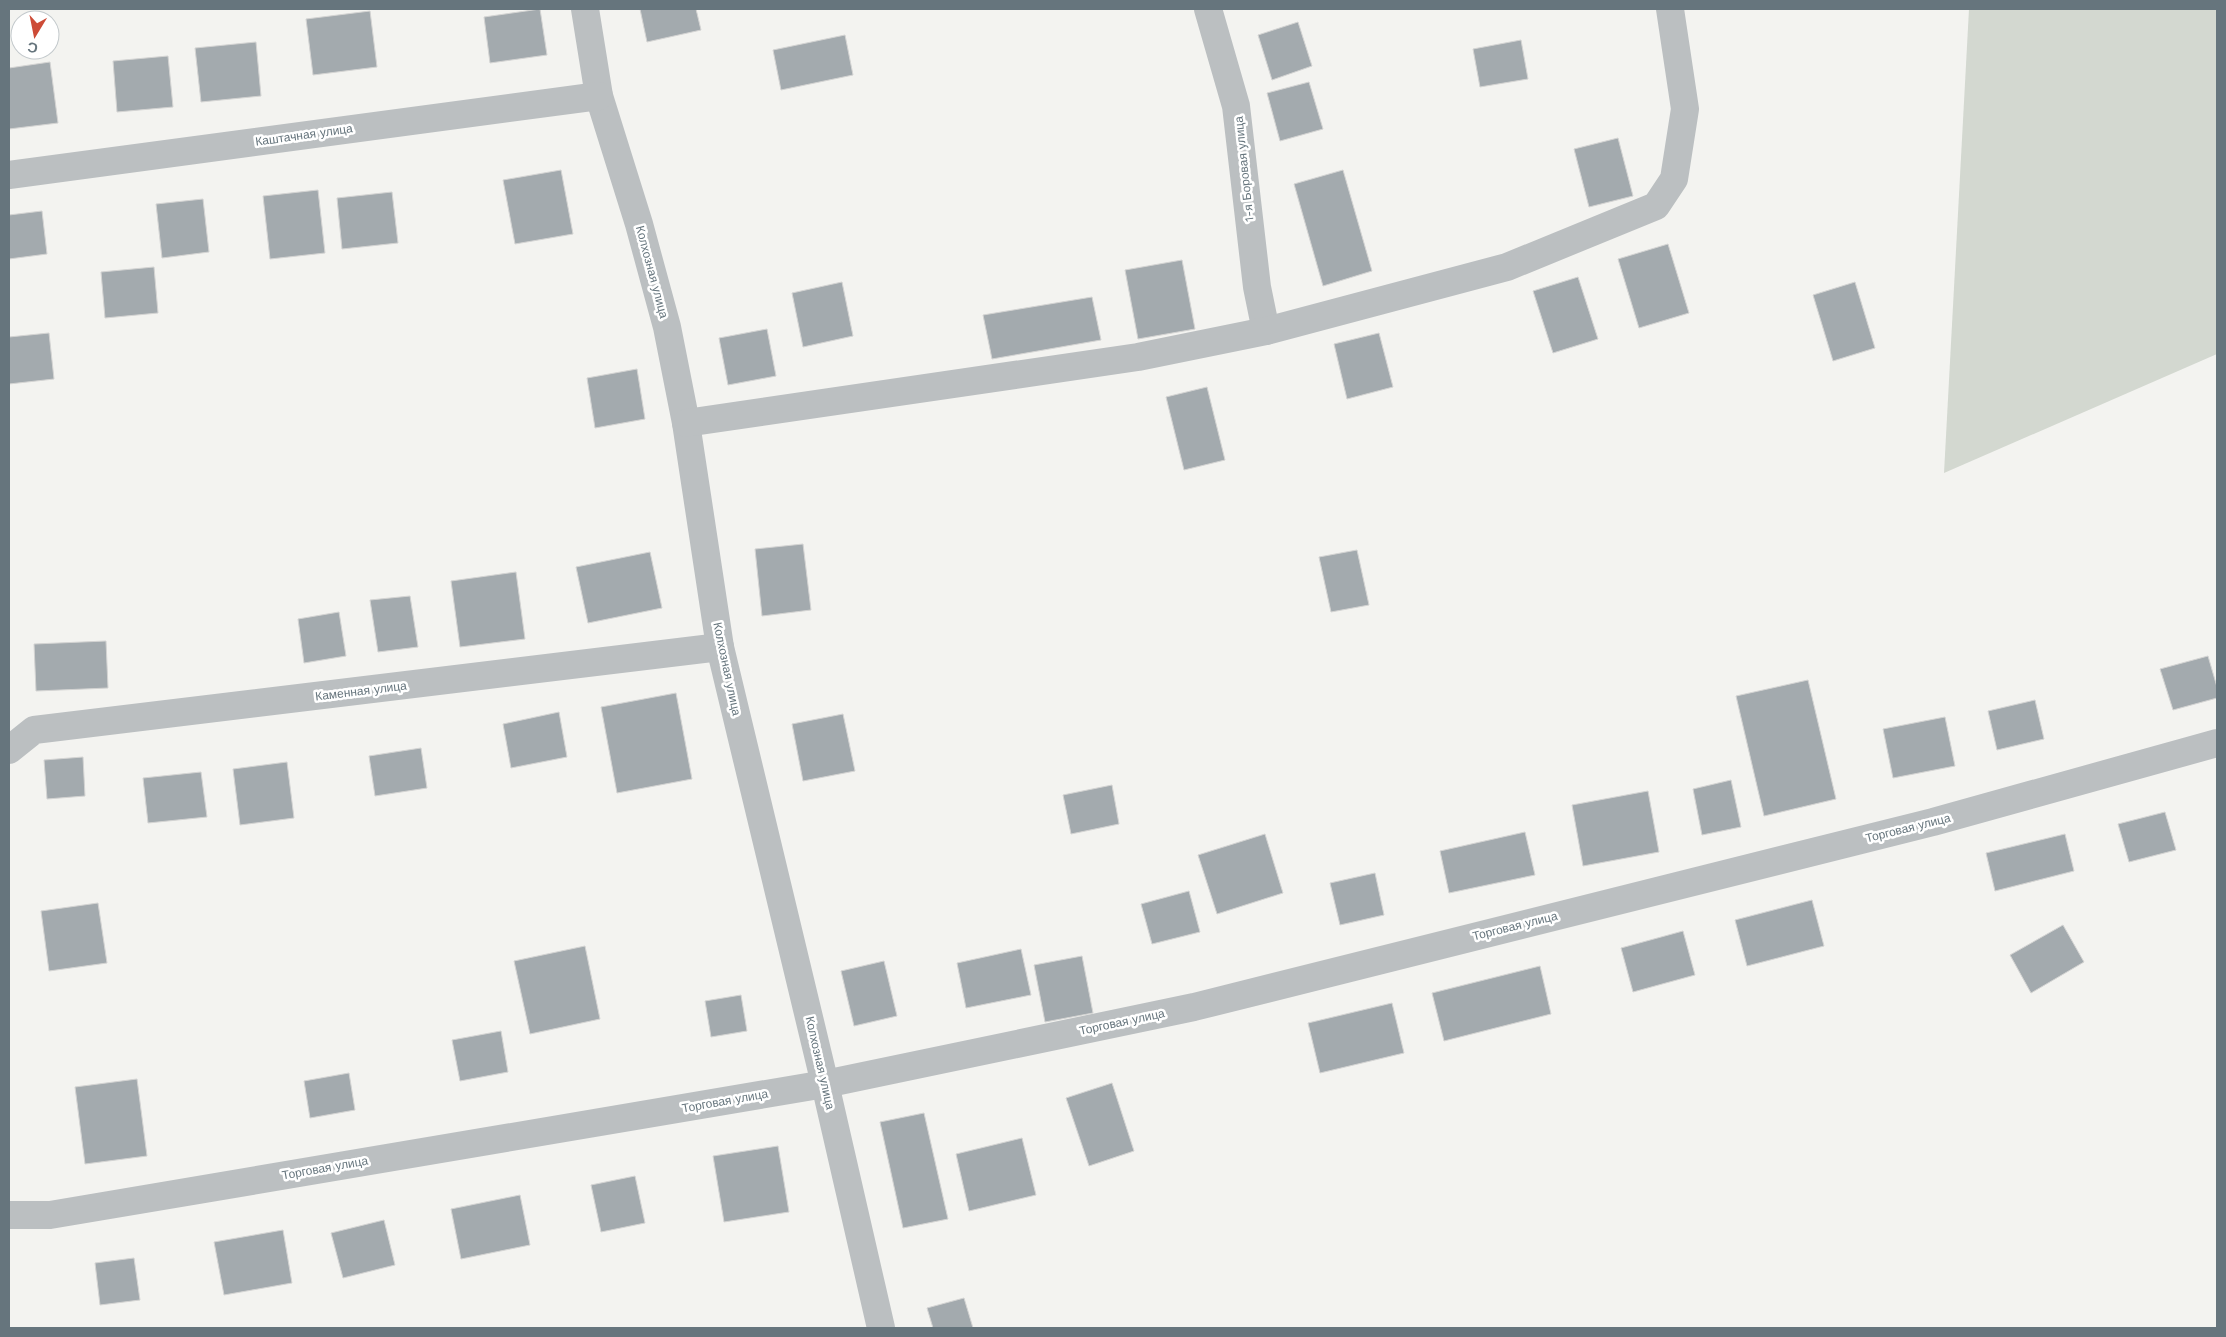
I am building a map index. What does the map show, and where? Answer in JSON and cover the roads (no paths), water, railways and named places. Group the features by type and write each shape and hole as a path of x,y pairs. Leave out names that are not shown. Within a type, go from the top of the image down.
{"street":[{"name":"Колхозная улица","path":"585,9 599,96 639,224 664,318 686,423 720,647 825,1084 881,1328"},
{"name":"1-я Боровая улица","path":"1208,9 1236,106 1257,288 1266,331"},
{"path":"686,423 1138,357 1266,331 1507,267 1656,206 1674,180 1685,109 1670,9"},
{"name":"Каштачная улица","path":"9,175 599,96"},
{"name":"Каменная улица","path":"9,750 34,730 720,647"},
{"name":"Торговая улица","path":"9,1215 50,1215 825,1084 1194,1007 1924,824 2217,743"}]}
